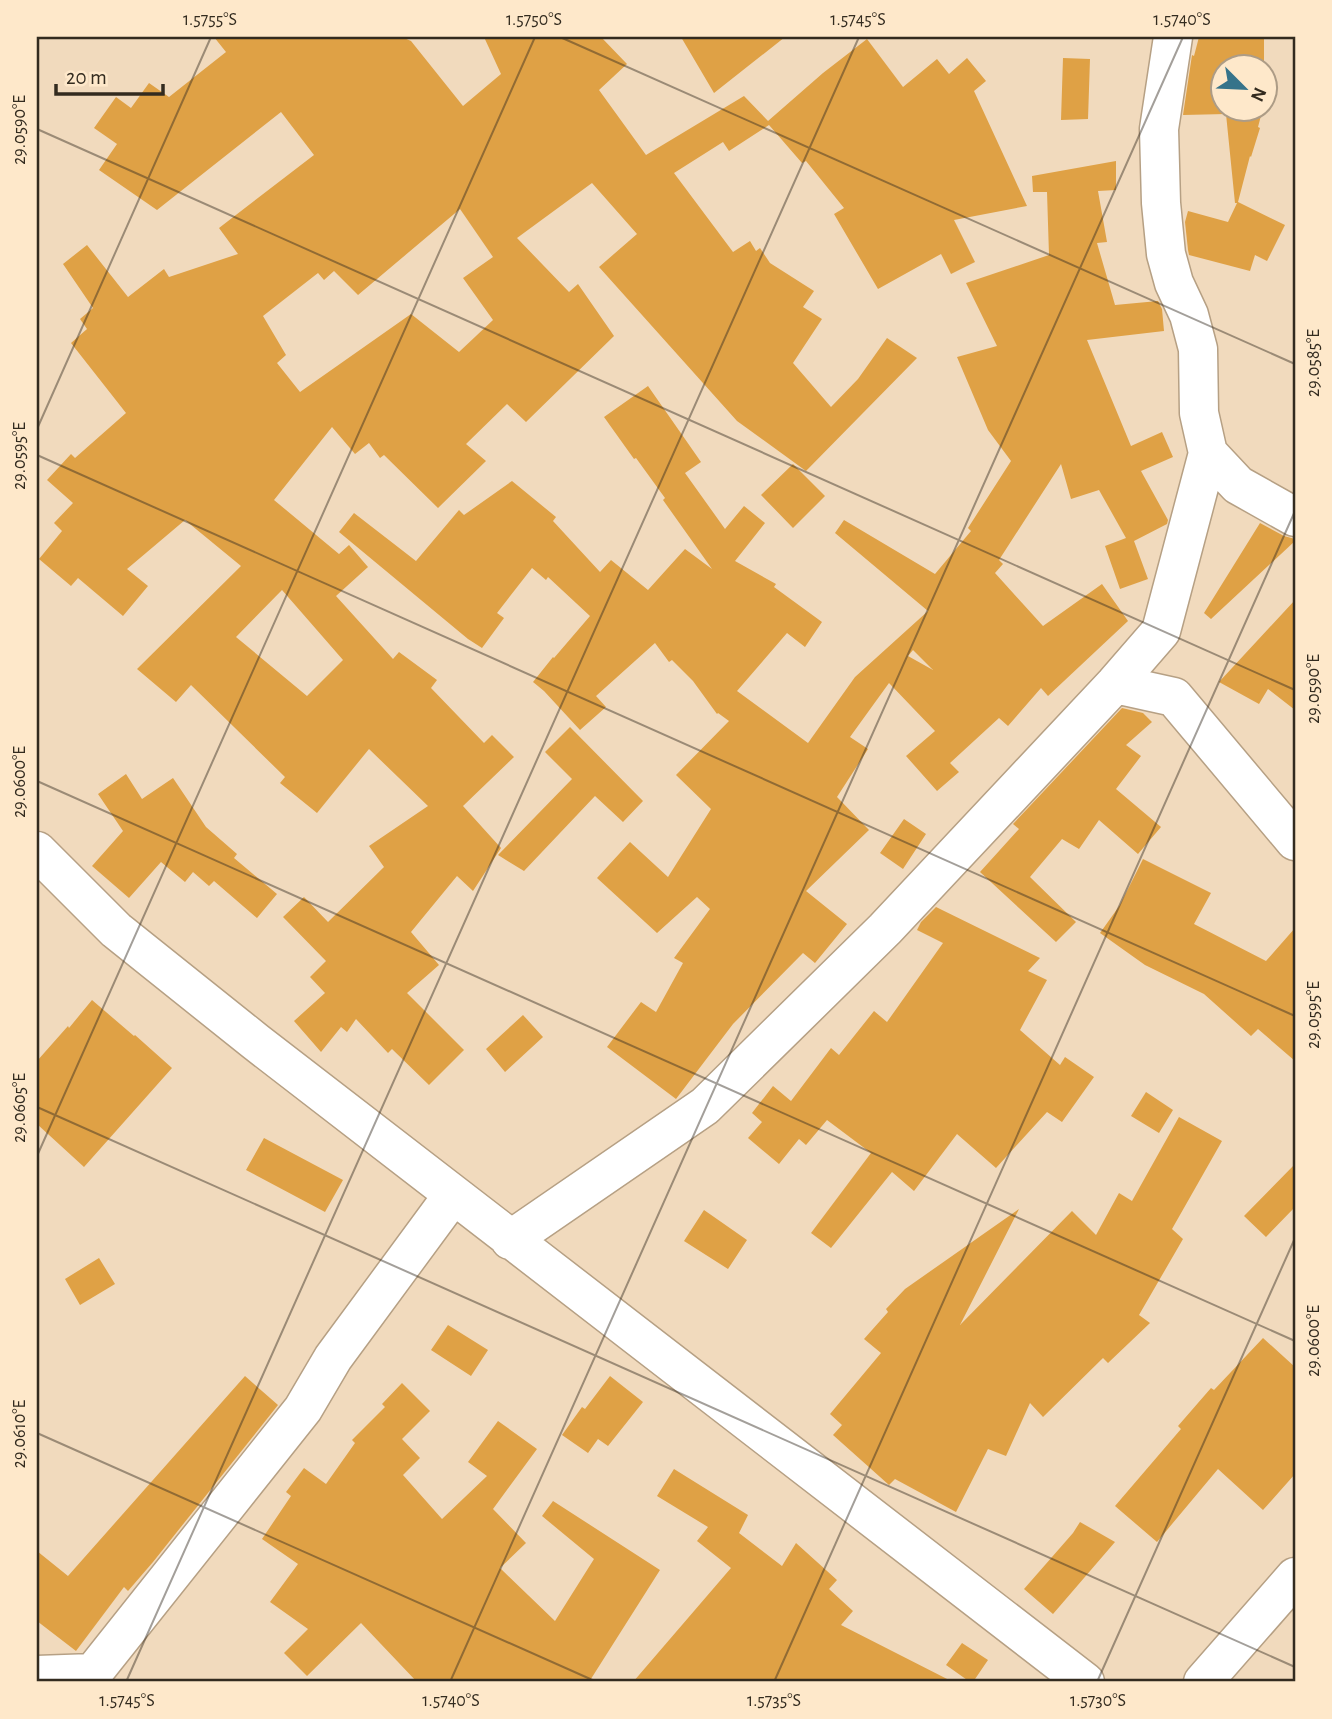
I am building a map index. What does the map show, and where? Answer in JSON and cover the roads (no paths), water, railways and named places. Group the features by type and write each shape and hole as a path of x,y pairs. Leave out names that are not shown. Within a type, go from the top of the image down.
{"main road":[{"path":"510,1240 705,1105 885,929 1115,684 1161,631 1208,453 1199,413 1198,349 1189,315 1174,283 1166,254 1161,203 1159,129 1173,37"},
{"path":"1208,453 1238,485 1295,517"},
{"path":"1115,684 1174,696 1295,841"},
{"path":"37,851 116,930 267,1050 1085,1682"},
{"path":"37,1675 93,1673 303,1409 333,1358 453,1195"},
{"path":"1203,1682 1295,1577"}]}
